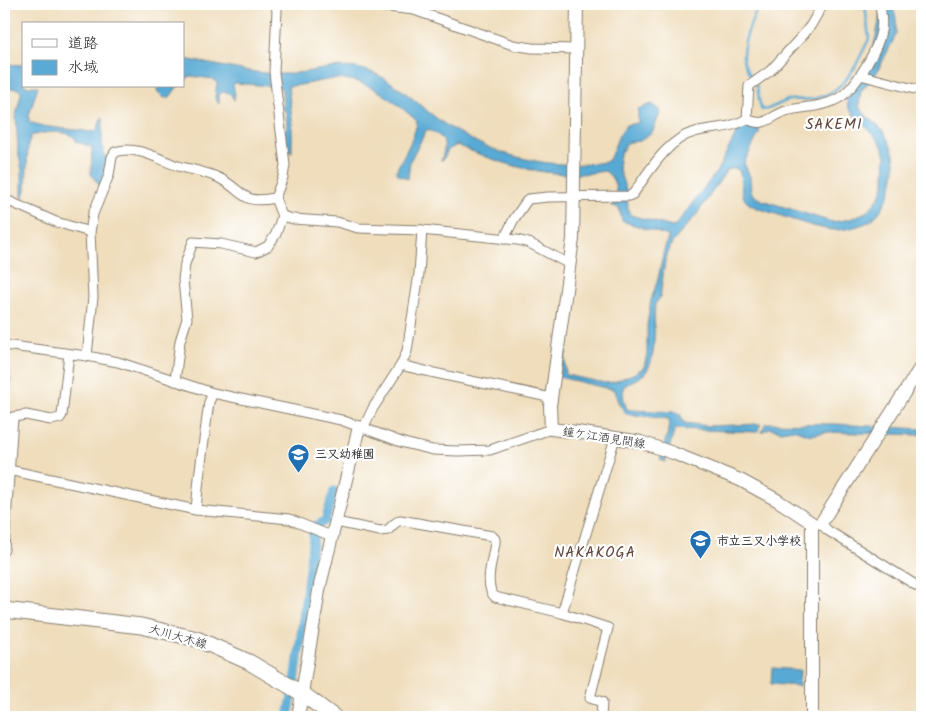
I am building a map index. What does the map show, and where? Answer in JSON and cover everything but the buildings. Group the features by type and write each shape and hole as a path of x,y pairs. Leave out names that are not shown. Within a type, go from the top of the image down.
{"main road":[{"name":"鐘ケ江酒見間線","path":"577,4 576,176 573,239 564,315 551,398 551,430 578,432 641,442 740,480 817,523"},
{"path":"812,717 817,523 922,365"},
{"path":"298,717 320,585 321,532 336,522 361,428"},
{"name":"大川大木線","path":"4,610 141,626 197,639 248,662 301,694 334,717"}],"street":[{"path":"175,381 180,341 187,319 183,280 185,264 193,242 221,244 256,252 268,246 276,234 282,216 275,198 283,177 285,165 274,72 277,10 275,4"},
{"path":"361,4 414,10 513,45 532,48 576,49"},
{"path":"747,119 749,86 770,71 804,34 823,4"},
{"path":"747,119 754,123 762,123 785,112 819,105 842,96 860,74 878,43 882,28 880,4"},
{"path":"860,74 922,91"},
{"path":"504,239 514,219 528,199 628,196 633,194 671,145 685,135 696,131 738,124 747,119"},
{"path":"87,356 93,297 90,232 93,214 109,175 112,157 115,152 122,150 140,152 220,179 249,199 264,200 275,198"},
{"path":"4,199 56,222 90,232"},
{"path":"282,216 293,219 337,222 358,228 422,230 504,239 529,244 569,264"},
{"path":"361,428 401,365 407,351 420,267 422,230"},
{"path":"4,345 118,362 213,393 341,420 404,443 433,450 458,452 490,450 551,430"},
{"path":"4,550 7,469 13,417 26,416 51,420 60,418 62,415 69,354"},
{"path":"401,365 457,379 502,386 551,398"},
{"path":"196,510 198,478 209,402 213,393"},
{"path":"562,613 616,438"},
{"path":"7,469 196,510 289,519 321,532"},
{"path":"336,522 380,531 388,530 400,520 492,536 495,539 495,543 488,585 495,597 562,613 608,628 590,698 602,702 601,717"},
{"path":"817,523 922,589"}],"water":[{"path":"883,4 892,4 896,18 896,35 876,74 861,91 859,106 884,132 895,160 891,190 887,200 875,217 868,222 847,229 829,230 759,209 745,200 742,193 739,170 734,168 727,170 697,214 672,243 665,261 660,298 655,304 652,359 645,373 623,388 627,409 676,412 680,414 684,423 709,426 761,424 757,432 675,429 665,462 660,460 669,428 669,419 626,414 618,402 614,390 559,377 565,345 567,345 565,359 566,375 605,383 614,382 644,367 647,354 647,325 651,300 668,236 622,221 619,208 610,205 616,200 616,187 611,177 605,171 562,174 531,170 486,157 457,145 448,150 441,161 444,149 443,141 438,135 427,129 410,161 408,179 397,174 396,171 412,139 417,121 391,99 372,87 351,80 339,79 288,86 292,119 292,152 286,151 284,130 287,128 286,112 283,110 282,90 280,87 235,83 233,84 234,100 230,93 223,92 219,94 219,104 215,98 217,83 213,79 191,76 185,79 185,59 270,74 292,74 341,67 361,69 384,78 443,123 480,144 521,158 563,164 606,162 610,158 619,135 626,125 638,123 638,109 652,104 661,111 652,133 640,141 626,144 620,154 618,167 627,193 628,209 631,215 672,227 675,226 717,171 739,128 747,126 759,129 759,133 744,163 750,177 751,191 754,196 832,222 850,219 866,212 881,194 885,181 886,155 881,144 848,108 847,98 869,67"},
{"path":"4,64 22,65 22,88 37,88 29,115 29,122 42,126 92,132 97,130 103,118 102,145 107,159 100,186 91,174 92,147 77,142 70,135 64,133 42,133 31,136 28,145 26,190 24,197 22,196 22,170 18,152 16,115 21,94 20,90 15,88 4,90"},
{"path":"158,88 177,88 170,97 164,98 157,91"},
{"path":"4,371 11,381 6,415 4,472"},
{"path":"766,423 836,424 922,429 922,435 826,432 811,435 793,429 781,431 770,428 761,432"},
{"path":"772,668 800,670 799,686 771,684"}],"waterway":[{"path":"760,4 748,33 743,57 745,66 757,87 762,110 788,100 814,99 831,93 844,82 855,67 869,39 865,4"},
{"path":"288,717 296,675 313,536 317,525 325,521 334,491"}],"place":[{"name":"三又幼稚園","path":"299,473"},
{"name":"市立三又小学校","path":"701,560"}],"district":[{"name":"SAKEMI","path":"834,125"},
{"name":"NAKAKOGA","path":"595,553"}]}
